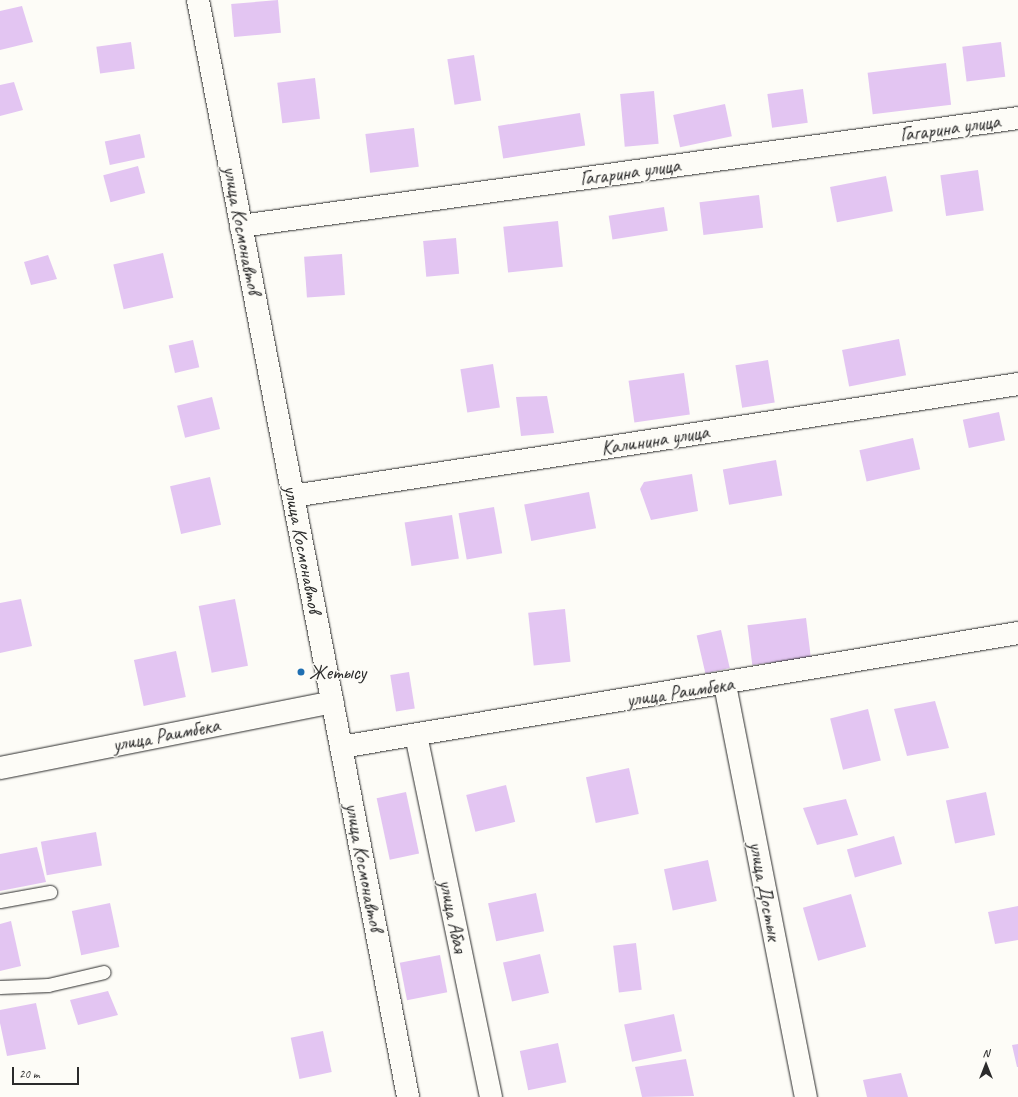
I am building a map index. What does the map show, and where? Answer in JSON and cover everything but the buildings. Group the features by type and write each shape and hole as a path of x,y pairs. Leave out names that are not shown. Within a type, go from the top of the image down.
{"street":[{"name":"улица Космонавтов","path":"198,0 408,1097"},
{"name":"Гагарина улица","path":"241,226 1018,118"},
{"name":"Калинина улица","path":"293,496 1018,384"},
{"name":"улица Раимбека","path":"341,747 1018,637"},
{"name":"улица Достык","path":"725,685 806,1097"},
{"name":"улица Раимбека","path":"0,768 332,702"},
{"name":"улица Абая","path":"416,735 491,1097"}],"lane":[{"path":"0,901 50,892"},
{"path":"0,987 48,985 104,972"}],"place":[{"name":"Жетысу","path":"301,672"}]}
